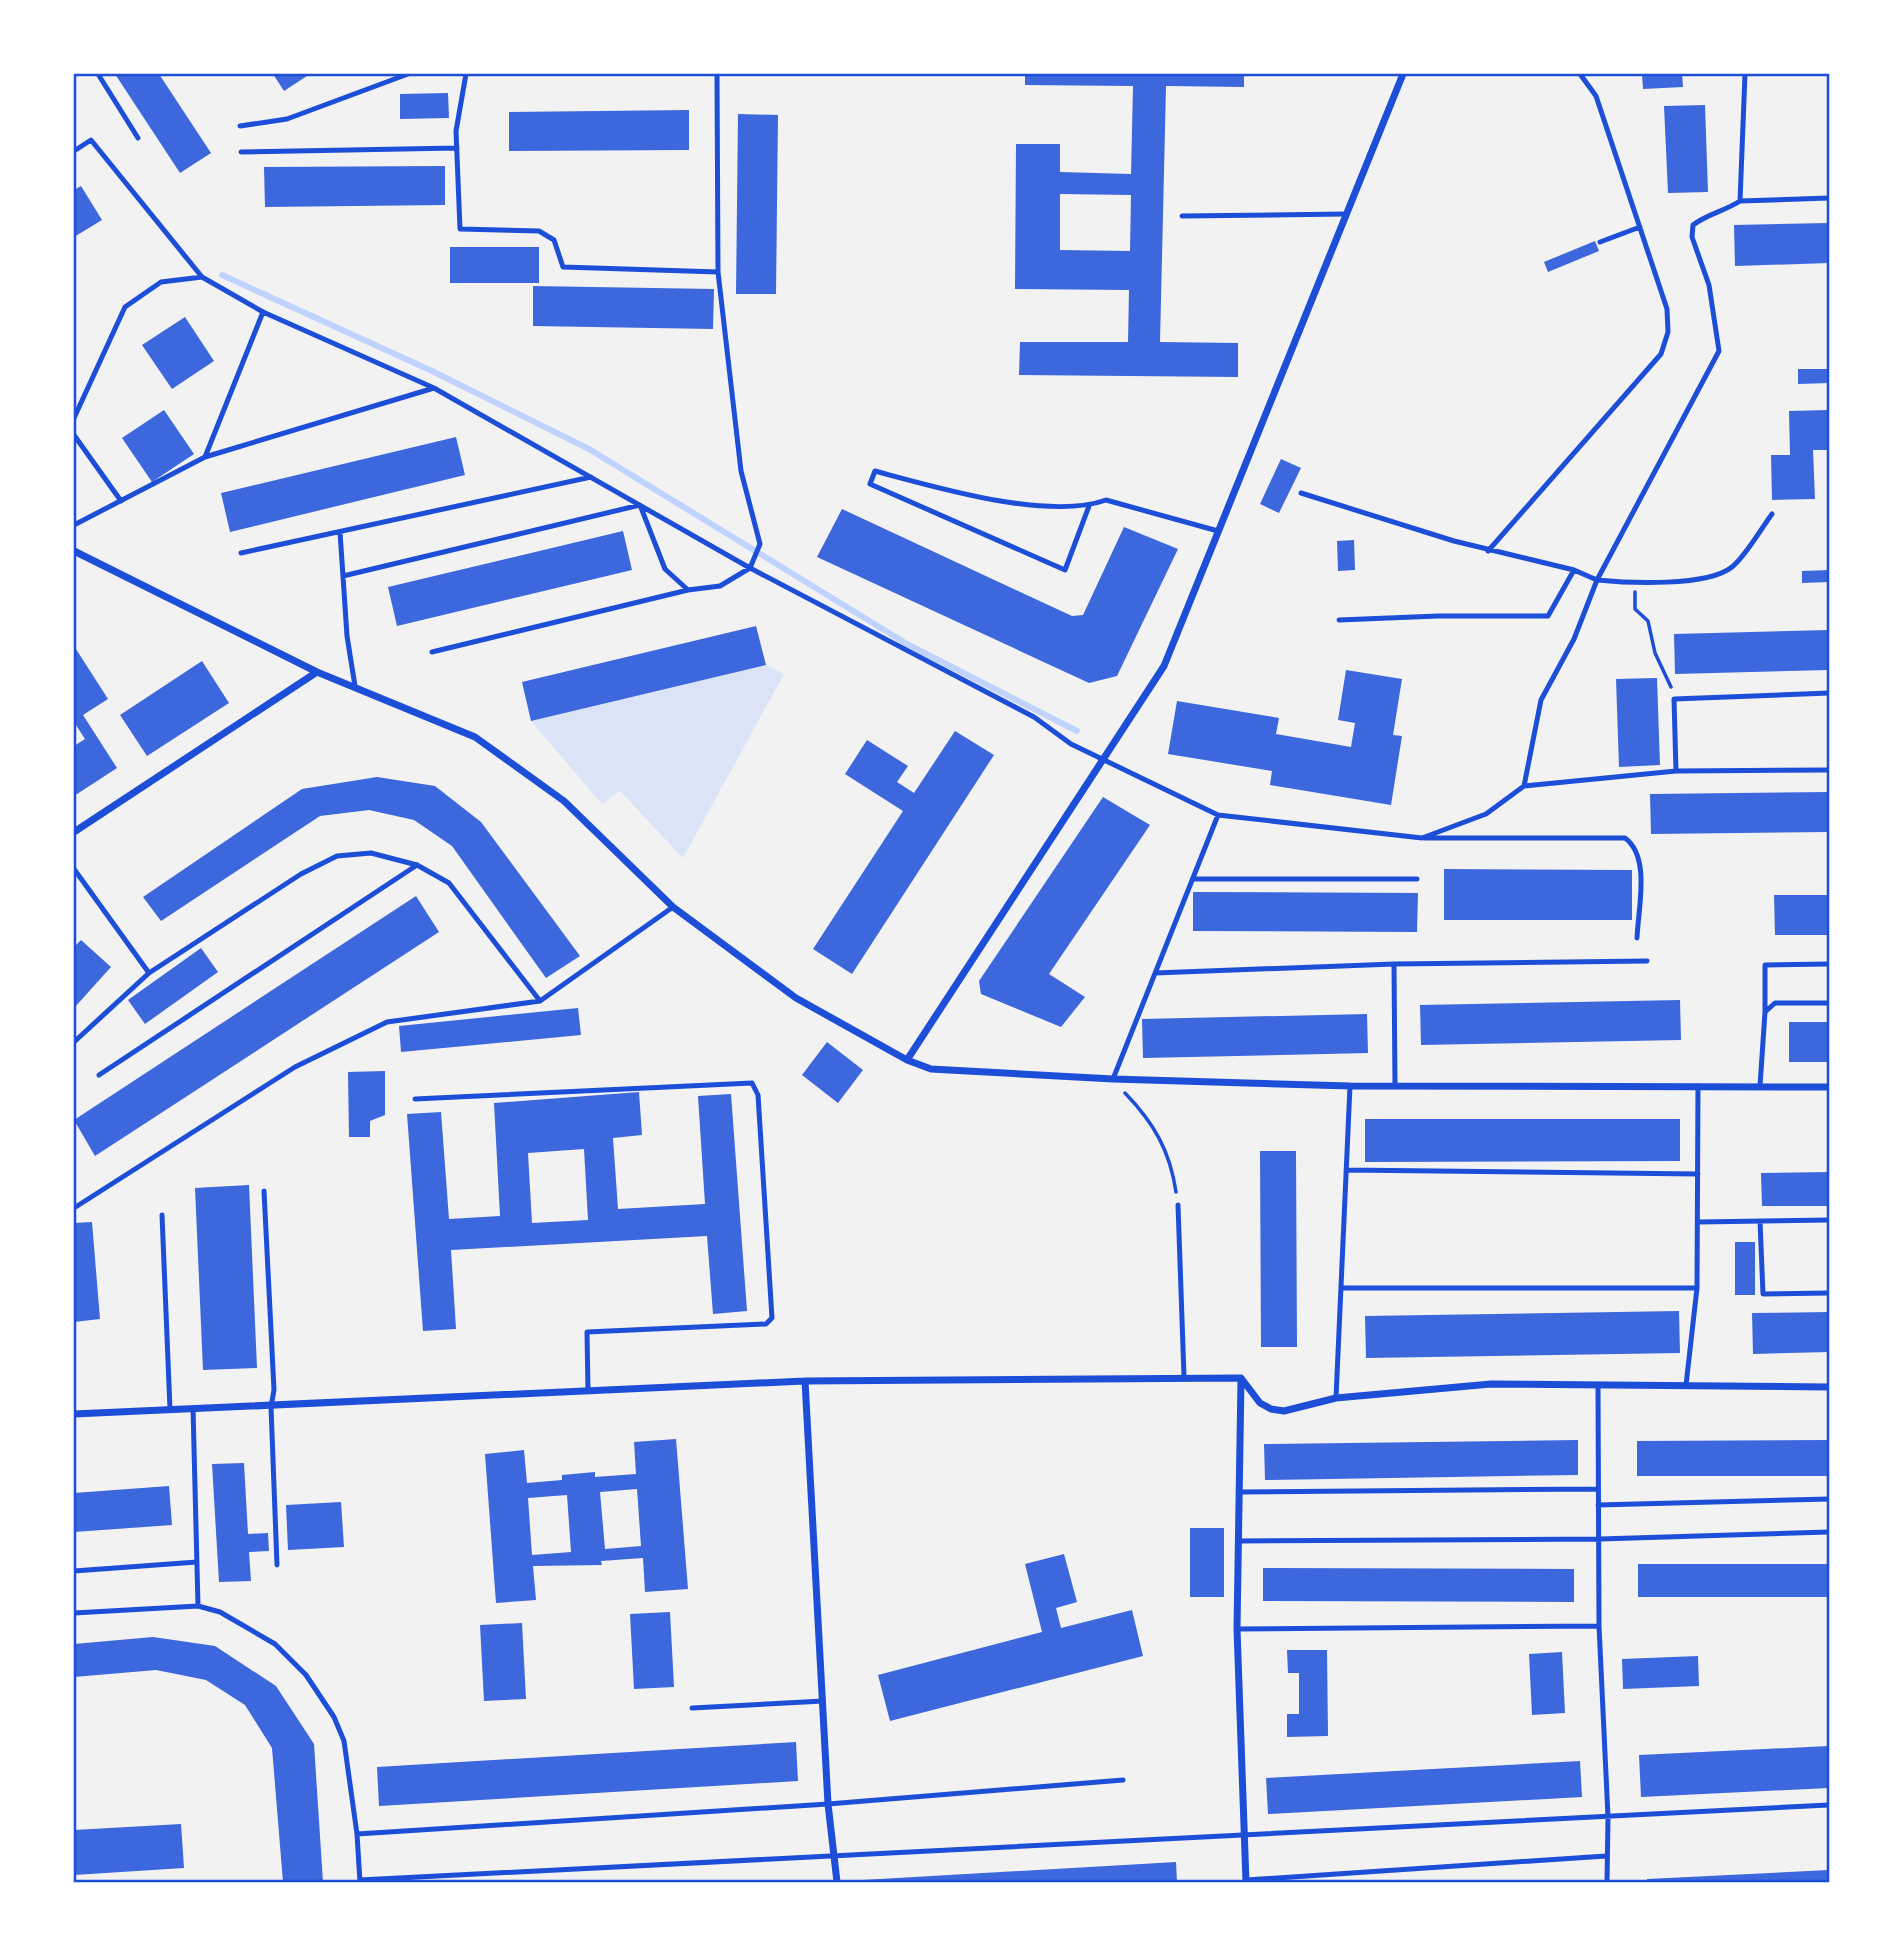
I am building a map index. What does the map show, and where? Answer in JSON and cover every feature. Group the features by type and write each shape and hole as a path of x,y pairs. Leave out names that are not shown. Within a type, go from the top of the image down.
{"street":[{"path":"906,1060 1164,666 1403,74"},
{"path":"74,551 317,672 475,737 564,801 673,907 796,998 906,1060 931,1069 1113,1079 1350,1086 1829,1087"},
{"path":"74,832 317,672"},
{"path":"74,1414 805,1381 1184,1376 1241,1378"},
{"path":"1241,1378 1249,1392 1271,1409 1284,1411 1336,1398 1491,1384 1829,1387"},
{"path":"1241,1378 1237,1629 1242,1835 1246,1881"},
{"path":"805,1381 828,1804 837,1882"}],"lane":[{"path":"98,74 138,138"},
{"path":"240,126 287,120 408,74"},
{"path":"466,74 456,131 460,229 539,231 554,240 563,267 718,272"},
{"path":"432,652 688,590 720,586 750,568 760,544 741,471 718,272 717,74"},
{"path":"1488,551 1661,354 1670,321 1596,96 1580,74"},
{"path":"1740,201 1745,74"},
{"path":"74,151 91,140 202,277 262,312 434,388 750,568 1034,717 1071,744 1218,815 1422,838 1625,838 1634,845 1640,867 1637,937"},
{"path":"241,152 457,148"},
{"path":"1524,786 1541,700 1574,639 1597,580 1720,351 1709,285 1692,237 1693,225 1702,218 1726,210 1740,201 1829,198"},
{"path":"1182,216 1346,214"},
{"path":"1600,242 1640,227"},
{"path":"74,418 125,307 161,282 202,277"},
{"path":"205,457 262,312"},
{"path":"74,525 205,457 434,388"},
{"path":"74,435 121,500"},
{"path":"1089,506 1065,570 870,484 875,471 977,496 1057,507 1089,506 1106,500 1218,531"},
{"path":"242,553 591,477"},
{"path":"1301,493 1488,551 1574,570 1597,580 1636,584 1696,579 1732,568 1772,514"},
{"path":"343,576 640,505"},
{"path":"640,505 665,569 688,590"},
{"path":"340,532 347,636 355,686"},
{"path":"1339,620 1438,615 1548,616 1574,570"},
{"path":"1676,771 1674,699 1829,692"},
{"path":"1422,838 1486,814 1524,786 1676,771 1829,770"},
{"path":"1113,1079 1218,815"},
{"path":"74,1042 149,973 301,874 337,856 371,853 417,865 449,883 540,1001"},
{"path":"99,1074 417,865"},
{"path":"74,869 149,973"},
{"path":"1193,878 1417,879"},
{"path":"74,1208 295,1066 387,1023 540,1001 673,907"},
{"path":"1155,973 1394,964 1647,961"},
{"path":"1394,964 1395,1086"},
{"path":"1760,1086 1765,965 1829,964"},
{"path":"1765,1012 1775,1003 1829,1003"},
{"path":"415,1099 752,1083 758,1095 772,1318 766,1324 587,1332 588,1391"},
{"path":"1336,1398 1350,1086"},
{"path":"1686,1385 1698,1288 1698,1086"},
{"path":"1346,1170 1698,1174"},
{"path":"264,1191 274,1390 271,1406 277,1565"},
{"path":"1178,1205 1184,1376"},
{"path":"162,1215 170,1409"},
{"path":"1698,1222 1829,1220"},
{"path":"1760,1221 1763,1294 1829,1293"},
{"path":"1341,1288 1698,1288"},
{"path":"1598,1385 1599,1626 1608,1817 1607,1882"},
{"path":"193,1408 198,1606"},
{"path":"1240,1492 1598,1489"},
{"path":"1598,1505 1829,1499"},
{"path":"1239,1541 1600,1539 1829,1532"},
{"path":"74,1570 197,1562"},
{"path":"74,1613 198,1606 220,1612 275,1644 321,1694 344,1741 357,1834 360,1881 833,1852 1242,1835 1829,1805"},
{"path":"1237,1629 1599,1626"},
{"path":"692,1708 822,1702"},
{"path":"357,1834 828,1804 1123,1780"},
{"path":"1246,1881 1606,1856"}],"path":[{"path":"1636,584 1635,609 1648,621 1656,653 1674,699"},
{"path":"1113,1079 1143,1111 1164,1144 1172,1166 1178,1205"}],"shaded area":[{"path":"766,665 784,674 683,858 620,791 602,804 531,721"}],"building":[{"path":"115,74 159,74 211,153 180,173"},
{"path":"273,74 310,74 284,91"},
{"path":"1025,74 1244,74 1244,87 1166,86 1160,342 1238,343 1238,377 1019,375 1020,342 1128,342 1129,290 1015,289 1016,144 1060,144 1060,172 1131,174 1133,86 1025,85","holes":["1060,194 1131,195 1130,251 1060,250"]},
{"path":"1642,74 1682,74 1683,87 1643,89"},
{"path":"448,93 449,118 400,119 400,94"},
{"path":"1705,105 1708,192 1668,193 1664,106"},
{"path":"689,110 689,150 509,151 509,112"},
{"path":"738,114 778,115 776,294 736,294"},
{"path":"445,166 445,205 265,207 264,167"},
{"path":"81,186 102,220 74,237 74,190"},
{"path":"1829,223 1829,263 1735,266 1734,225"},
{"path":"1595,241 1599,251 1548,272 1544,262"},
{"path":"450,247 539,247 539,283 450,283"},
{"path":"533,286 714,289 713,329 533,326"},
{"path":"185,317 214,361 172,389 142,345"},
{"path":"1798,369 1829,369 1829,383 1798,384"},
{"path":"164,410 194,454 152,482 122,438"},
{"path":"1829,410 1829,450 1813,450 1815,499 1772,500 1771,455 1790,455 1789,411"},
{"path":"456,437 465,475 230,532 221,493"},
{"path":"1281,459 1301,468 1279,513 1260,504"},
{"path":"842,509 1072,616 1083,615 1124,527 1178,549 1117,676 1089,683 817,557"},
{"path":"623,531 632,570 397,626 388,587"},
{"path":"1354,540 1355,570 1338,571 1337,541"},
{"path":"1829,570 1829,582 1802,583 1802,571"},
{"path":"756,626 766,665 531,721 522,682"},
{"path":"1829,630 1829,670 1675,674 1674,634"},
{"path":"74,646 108,699 83,715 117,768 74,796 74,746 85,739 74,722"},
{"path":"202,661 229,703 147,756 120,715"},
{"path":"1346,670 1402,679 1393,735 1402,736 1391,805 1270,785 1272,771 1168,754 1177,701 1279,718 1276,734 1351,747 1355,723 1338,720"},
{"path":"1657,678 1660,765 1619,767 1616,679"},
{"path":"955,731 994,755 852,974 813,949 903,811 845,774 867,740 908,766 897,782 914,793"},
{"path":"377,777 435,786 481,822 580,956 546,978 452,846 414,820 369,810 320,816 161,921 143,897 302,789"},
{"path":"1829,792 1829,832 1651,834 1650,794"},
{"path":"1103,797 1150,825 1049,974 1085,997 1061,1027 981,994 979,981"},
{"path":"1444,869 1632,870 1632,920 1444,920"},
{"path":"1193,892 1418,893 1417,932 1193,931"},
{"path":"1774,895 1829,895 1829,935 1775,935"},
{"path":"416,896 439,932 95,1156 74,1120"},
{"path":"81,940 111,967 74,1008 74,947"},
{"path":"201,948 218,972 145,1024 128,1000"},
{"path":"1680,1000 1681,1040 1421,1045 1420,1005"},
{"path":"578,1008 581,1035 401,1052 399,1026"},
{"path":"1367,1014 1368,1053 1143,1058 1142,1019"},
{"path":"1789,1022 1829,1022 1829,1062 1789,1062"},
{"path":"827,1042 863,1070 838,1103 802,1075"},
{"path":"385,1071 385,1115 370,1121 370,1137 349,1137 348,1072"},
{"path":"639,1092 642,1135 613,1138 618,1209 705,1204 698,1096 731,1094 747,1311 713,1314 707,1236 451,1250 456,1329 423,1331 407,1114 441,1112 449,1219 500,1216 494,1103","holes":["584,1149 588,1220 532,1223 528,1153"]},
{"path":"1365,1119 1680,1119 1680,1161 1365,1162"},
{"path":"1260,1151 1296,1151 1297,1347 1261,1347"},
{"path":"1829,1172 1829,1206 1762,1206 1761,1173"},
{"path":"249,1185 257,1368 203,1370 195,1188"},
{"path":"92,1222 100,1319 74,1322 74,1223"},
{"path":"1735,1242 1755,1242 1755,1295 1735,1295"},
{"path":"1679,1311 1680,1353 1366,1358 1365,1316"},
{"path":"1829,1312 1829,1352 1753,1354 1752,1313"},
{"path":"676,1439 688,1589 645,1592 643,1558 601,1561 602,1565 533,1566 536,1600 496,1603 485,1454 524,1450 527,1483 562,1480 562,1475 595,1472 595,1477 636,1474 634,1442","holes":["637,1489 641,1546 605,1549 600,1492","567,1495 571,1552 532,1555 528,1498"]},
{"path":"1578,1440 1578,1475 1265,1480 1264,1444"},
{"path":"1829,1440 1829,1476 1637,1476 1637,1441"},
{"path":"244,1463 248,1534 268,1533 269,1551 249,1552 251,1581 219,1582 212,1464"},
{"path":"169,1486 172,1525 74,1532 74,1493"},
{"path":"341,1502 344,1547 288,1550 286,1505"},
{"path":"1190,1528 1224,1528 1224,1597 1190,1597"},
{"path":"1064,1554 1077,1602 1056,1608 1061,1628 1132,1610 1143,1656 890,1721 878,1675 1042,1632 1025,1564"},
{"path":"1638,1564 1829,1564 1829,1597 1638,1597"},
{"path":"1263,1568 1574,1569 1574,1602 1263,1601"},
{"path":"670,1612 674,1687 634,1689 630,1614"},
{"path":"522,1623 526,1699 484,1701 480,1625"},
{"path":"153,1637 215,1646 276,1686 314,1744 323,1882 283,1882 272,1748 245,1705 206,1680 156,1670 74,1677 74,1644"},
{"path":"1287,1650 1327,1650 1328,1736 1287,1737 1287,1714 1299,1714 1299,1673 1288,1673"},
{"path":"1562,1652 1565,1713 1532,1715 1529,1654"},
{"path":"1698,1656 1699,1686 1623,1689 1622,1659"},
{"path":"796,1742 798,1781 379,1806 377,1767"},
{"path":"1829,1746 1829,1788 1641,1797 1639,1755"},
{"path":"1580,1761 1582,1797 1268,1814 1266,1778"},
{"path":"181,1824 184,1868 74,1875 74,1830"},
{"path":"1176,1862 1177,1882 862,1882 862,1880"},
{"path":"1829,1870 1829,1882 1647,1882 1647,1879"}],"waterway":[{"path":"222,275 432,371 589,449 907,644 1077,731"}]}
